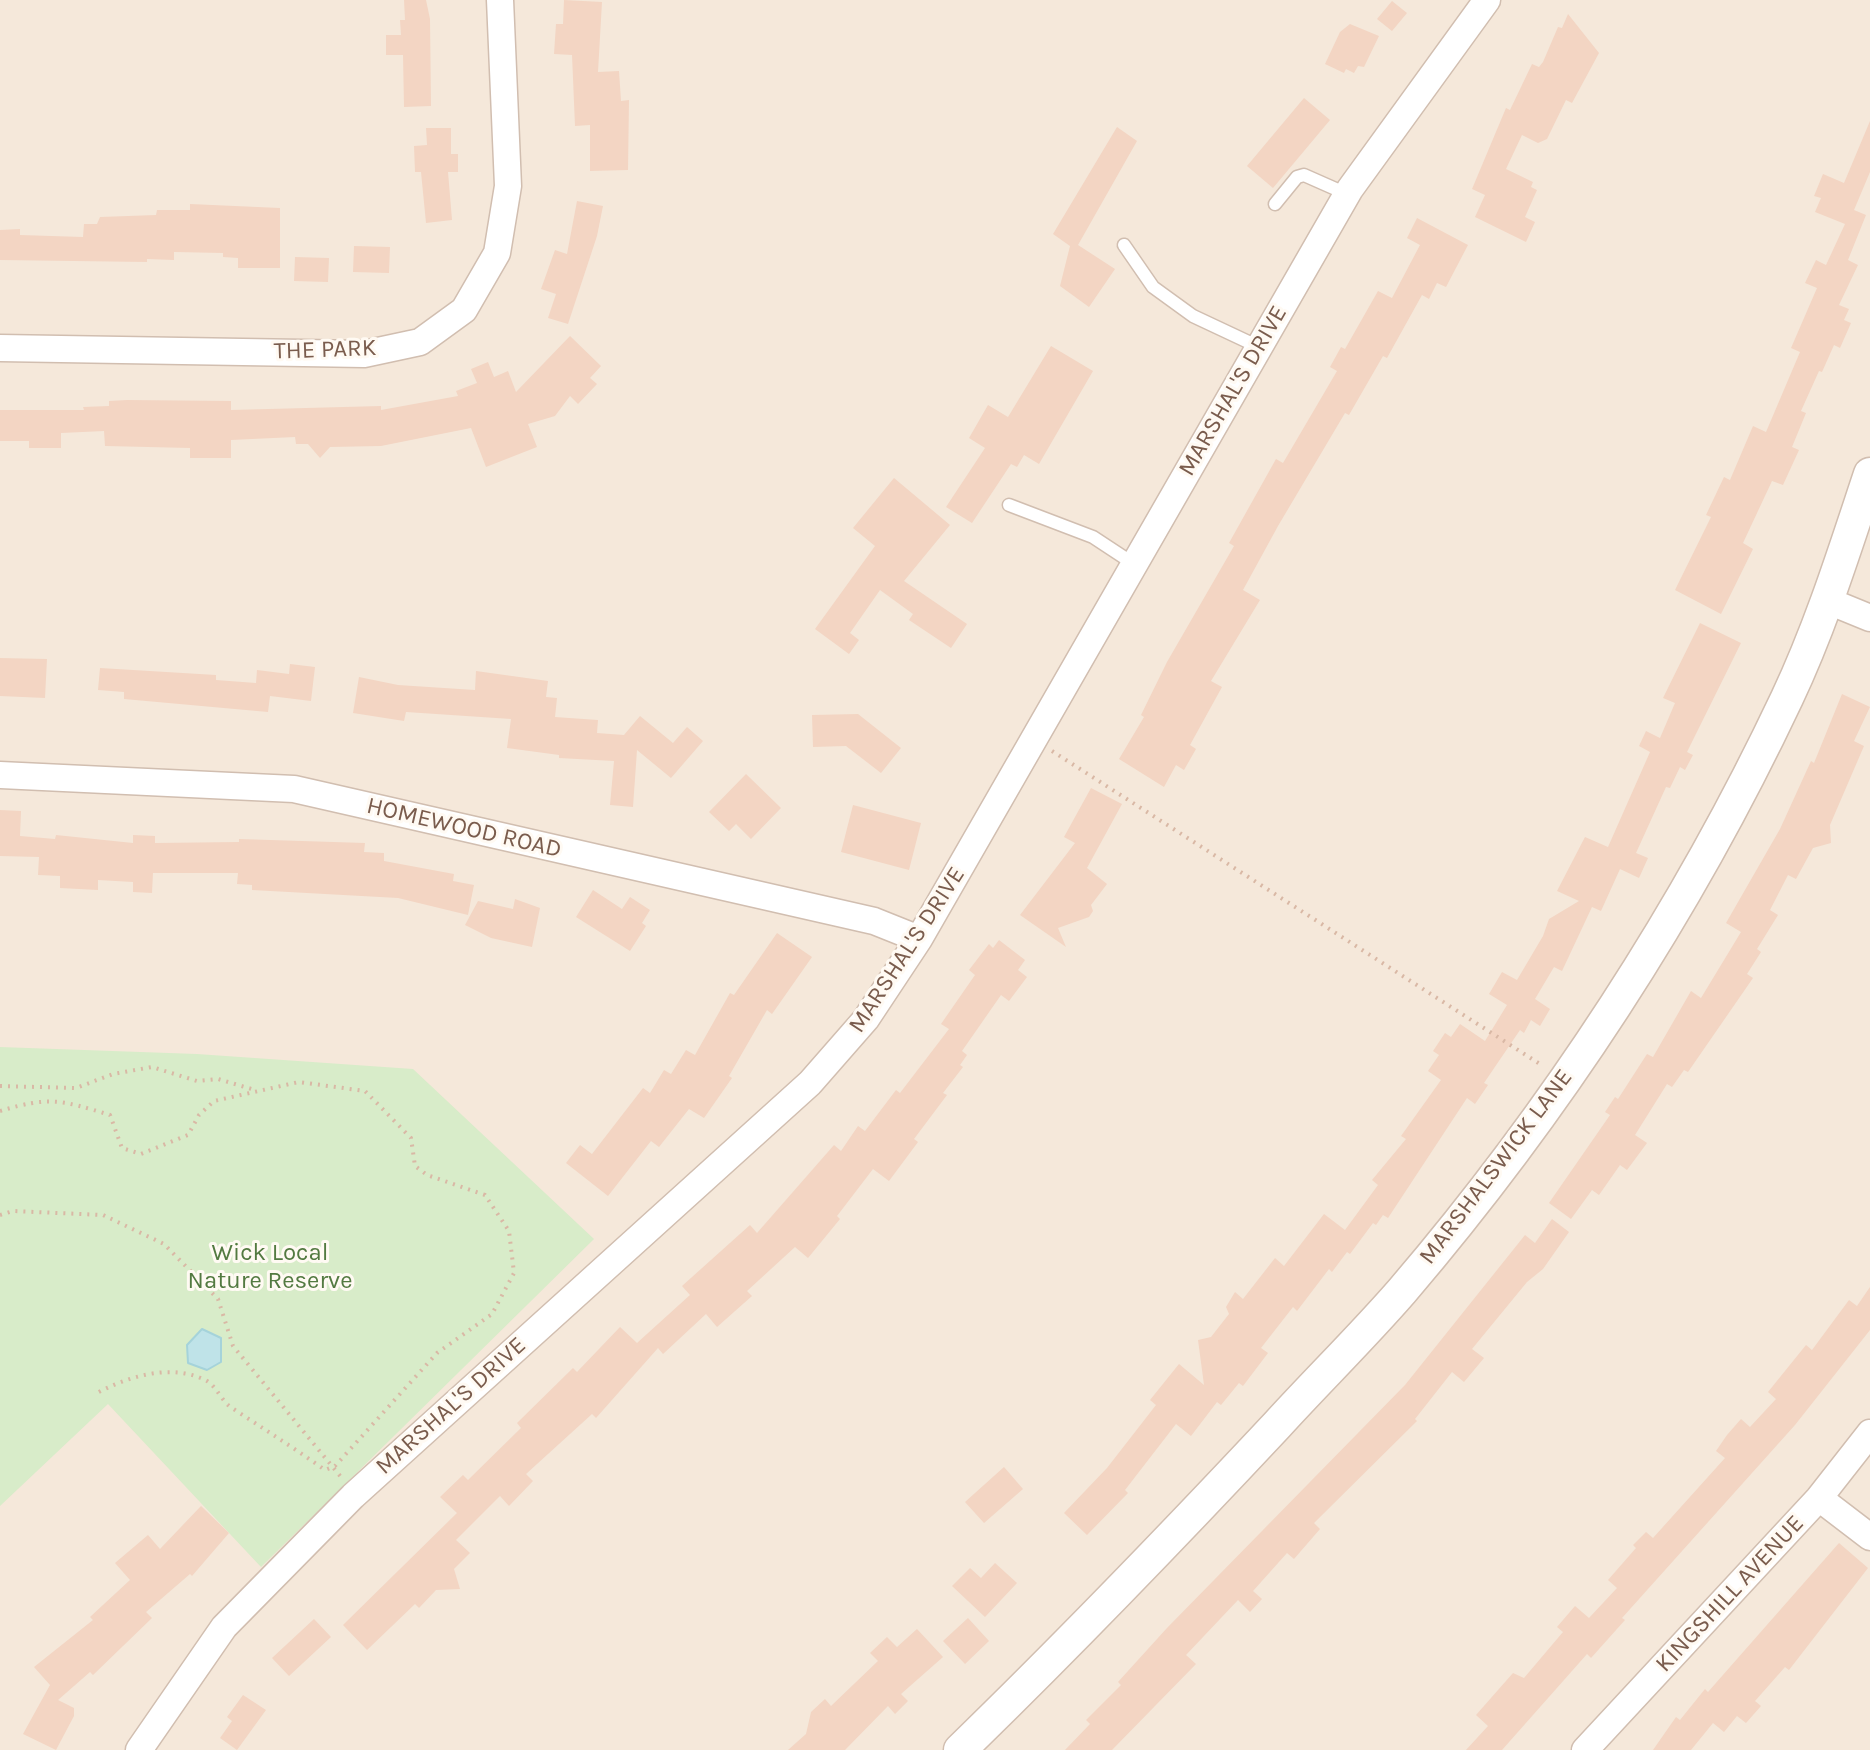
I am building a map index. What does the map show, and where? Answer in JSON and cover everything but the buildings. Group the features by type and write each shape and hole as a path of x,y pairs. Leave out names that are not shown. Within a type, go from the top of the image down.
{"street":[{"name":"THE PARK","path":"0,348 364,354 420,342 464,310 497,253 508,186 500,0"},
{"name":"MARSHAL'S DRIVE","path":"139,1750 224,1627 353,1496 810,1083 866,1019 919,939 1347,194 1487,0"},
{"name":"MARSHALSWICK LANE","path":"960,1750 1110,1604 1402,1291 1563,1079 1647,955 1723,823 1789,693 1826,600 1870,474"},
{"path":"1826,600 1870,618"},
{"name":"HOMEWOOD ROAD","path":"0,775 294,789 874,921 919,939"},
{"name":"KINGSHILL AVENUE","path":"1585,1750 1819,1498 1870,1433"},
{"path":"1819,1498 1870,1537"}],"lane":[{"path":"1275,204 1297,177 1304,175 1347,194"},
{"path":"1124,245 1153,287 1193,316 1259,347"},
{"path":"1009,505 1093,537 1134,564"}],"path":[{"path":"1034,738 1563,1079"},
{"path":"0,1086 76,1088 113,1074 152,1067 197,1081 218,1079 257,1091"},
{"path":"0,1111 40,1099 68,1102 110,1115 122,1148 141,1154 188,1135 199,1115 214,1101 299,1082 365,1091 411,1138 415,1166 427,1175 485,1195 509,1231 514,1273 492,1314 437,1353 335,1466 325,1470 272,1432 227,1406 209,1382 177,1373 153,1373 126,1378 95,1394"},
{"path":"0,1215 13,1211 103,1215 164,1244 218,1299 233,1346 335,1466"}],"shaded area":[{"path":"0,0 1870,0 1870,1750 0,1750"}],"green space":[{"name":"Wick Local Nature Reserve","path":"0,1047 197,1054 413,1069 594,1239 261,1567 108,1404 0,1506"}],"water":[{"path":"202,1329 221,1338 221,1362 207,1370 188,1363 187,1345"}]}
